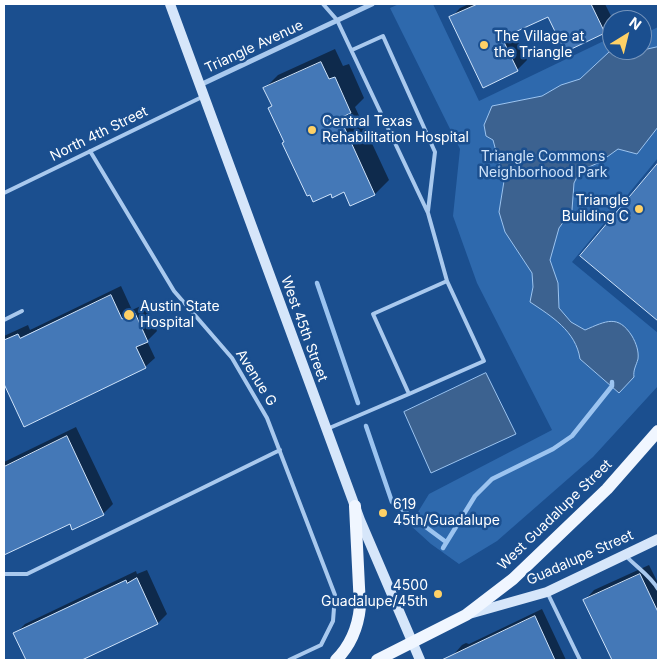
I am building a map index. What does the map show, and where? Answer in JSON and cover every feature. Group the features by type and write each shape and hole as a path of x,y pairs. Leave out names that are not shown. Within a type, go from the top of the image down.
{"main road":[{"name":"West 45th Street","path":"170,4 355,506 420,660"},
{"name":"West Guadalupe Street","path":"466,615 554,541 607,489 658,431"},
{"path":"336,660 349,643 358,619 360,607 355,506"},
{"name":"Guadalupe Street","path":"377,660 466,615 547,592 658,539"}],"street":[{"name":"Triangle Avenue","path":"200,85 372,4"}],"lane":[{"path":"324,4 337,20 352,50 428,213 447,281 484,361 326,429"},
{"path":"352,50 383,36 435,152 428,213"},
{"name":"North 4th Street","path":"4,193 204,96"},
{"name":"Avenue G","path":"90,151 174,291 232,358 267,418 280,450 335,596 333,621 321,646 289,660"},
{"path":"410,394 373,314 447,281"},
{"path":"4,320 22,311"},
{"path":"4,574 27,574 280,450"},
{"path":"625,555 634,565 651,578 658,589"},
{"path":"547,592 580,660"}],"green space":[{"name":"Triangle Commons Neighborhood Park","path":"399,4 433,4 479,101 602,42 602,60 652,60 652,30 658,27 658,158 572,262 658,333 658,386 593,457 497,541 459,564 431,544 410,525 429,494 552,430 477,283 453,216 460,149 390,8"}],"shaded area":[{"path":"658,47 658,127 637,154 618,149 600,162 580,171 574,183 572,210 559,228 550,260 558,283 559,308 571,322 585,330 605,322 617,322 627,329 633,339 637,347 638,356 634,377 619,393 580,359 578,349 568,332 530,302 533,287 532,273 505,232 499,212 504,181 493,140 486,136 484,125 492,106 542,96 561,85 580,79 602,59 652,60 652,48"},
{"path":"486,373 516,434 431,473 404,412"}],"building":[{"name":"The Village at the Triangle","path":"478,4 591,4 602,27 602,34 565,52 548,17 502,38 518,71 483,88 449,17"},
{"name":"Central Texas Rehabilitation Hospital","path":"321,62 329,79 335,77 351,113 340,118 375,195 350,206 344,192 332,198 331,194 313,202 310,195 307,196 282,143 284,142 268,108 272,106 263,88"},
{"name":"Triangle Building C","path":"658,163 658,321 580,256"},
{"path":"111,295 122,319 135,313 148,342 136,347 146,368 24,427 4,384 4,340 18,334 20,338"},
{"path":"67,436 104,515 72,530 70,524 4,555 4,467"},
{"path":"640,574 658,612 658,660 612,660 583,600"},
{"path":"137,578 158,624 82,660 26,660 13,633 126,580 127,583"},
{"path":"535,616 555,660 442,660"}],"waterway":[{"path":"317,283 358,403"},
{"path":"443,548 475,496 492,479 553,449 572,436 612,386 612,382"},
{"path":"366,426 392,502 446,542"}],"place":[{"name":"The Village at the Triangle","path":"484,45"},
{"name":"Central Texas Rehabilitation Hospital","path":"312,130"},
{"name":"Triangle Building C","path":"639,209"},
{"name":"Austin State Hospital","path":"129,315"},
{"name":"619 45th/Guadalupe","path":"383,513"},
{"name":"4500 Guadalupe/45th","path":"438,594"}]}
